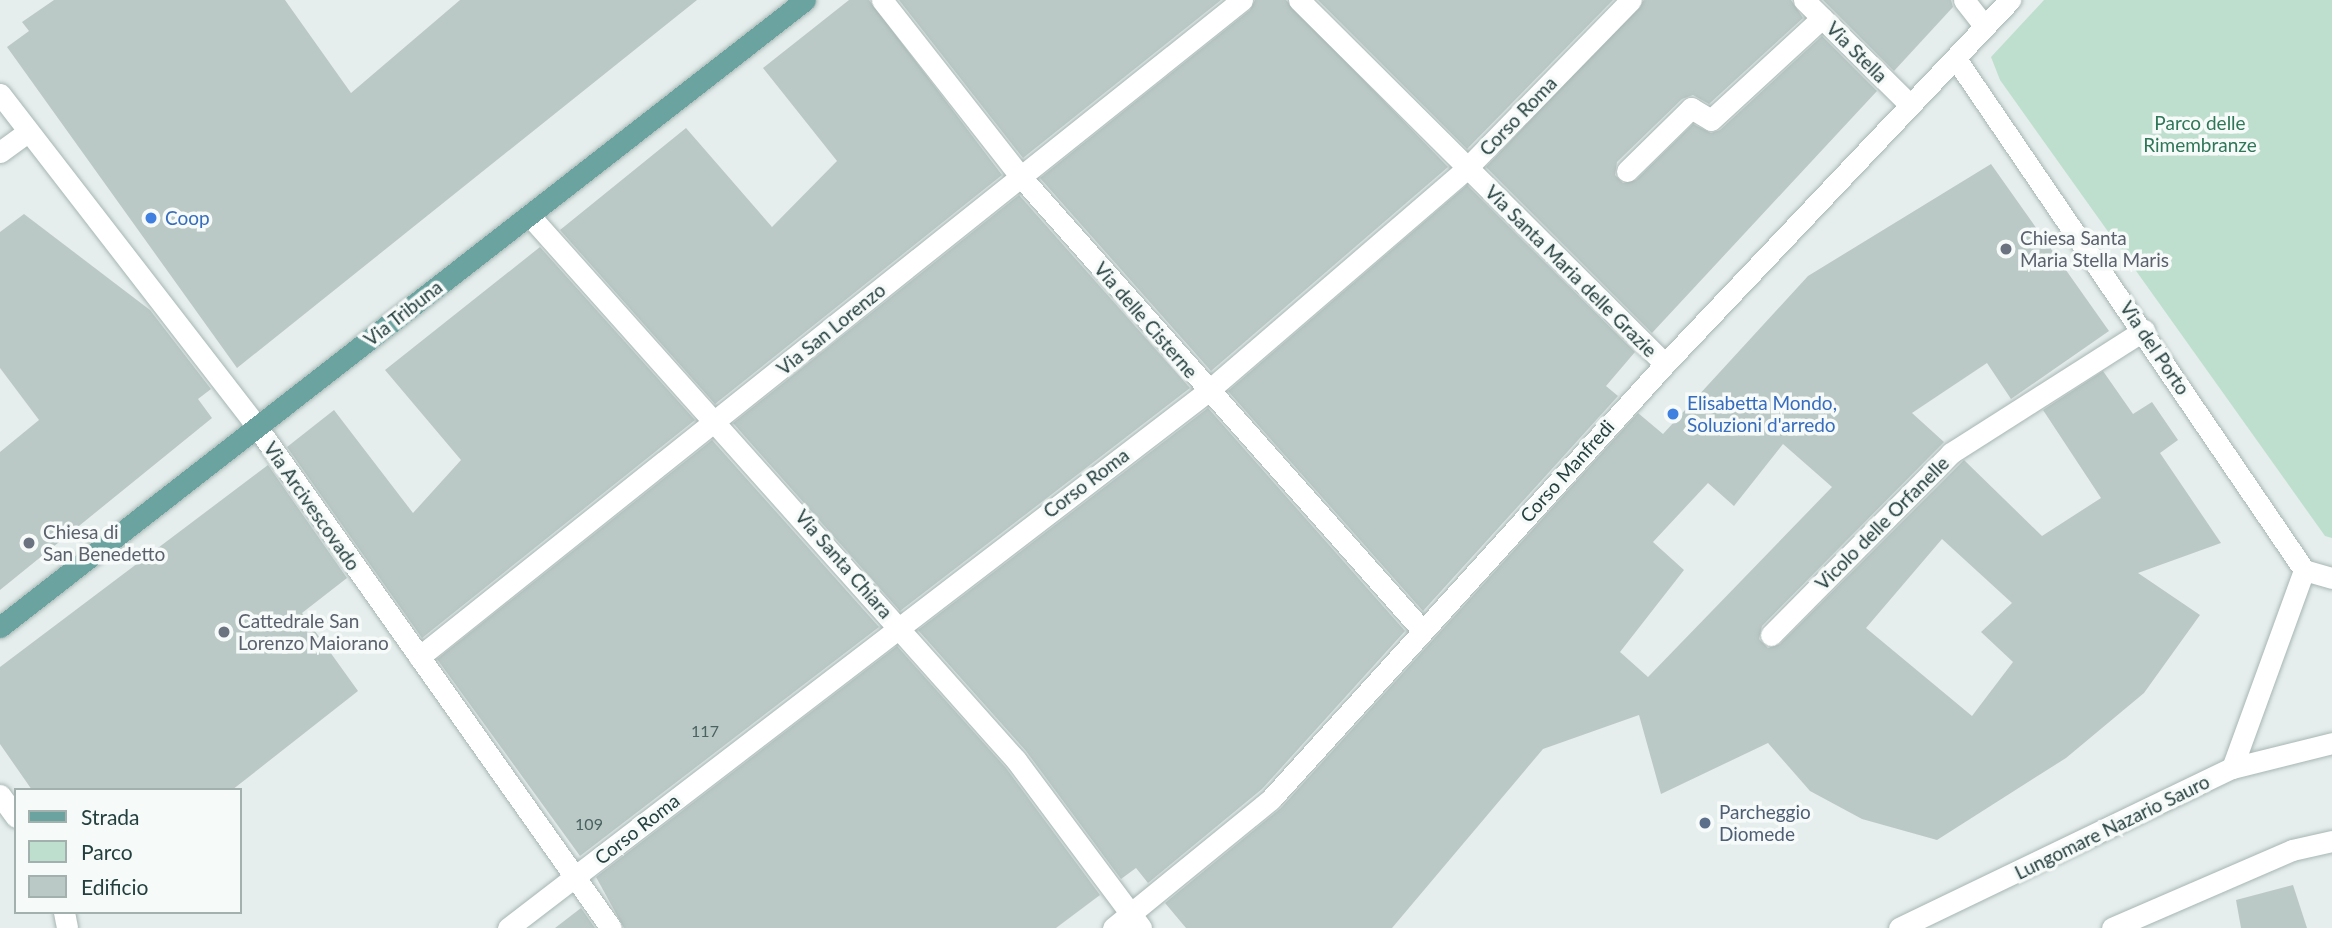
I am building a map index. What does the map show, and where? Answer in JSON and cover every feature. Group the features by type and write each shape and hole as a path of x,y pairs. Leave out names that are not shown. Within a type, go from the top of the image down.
{"main road":[{"name":"Via Tribuna","path":"0,627 805,0"}],"street":[{"name":"Via delle Cisterne","path":"882,0 1021,177 1422,630"},
{"name":"Via San Lorenzo","path":"419,657 1242,0"},
{"name":"Via Santa Maria delle Grazie","path":"1299,0 1665,364"},
{"name":"Corso Roma","path":"508,928 1208,391 1468,167 1631,0"},
{"name":"Via Stella","path":"1804,0 1910,105"},
{"path":"1964,0 1985,27"},
{"name":"Corso Manfredi","path":"1113,928 1136,921 1271,799 1665,364 2010,0"},
{"path":"1627,171 1691,108 1711,120 1822,18"},
{"name":"Via del Porto","path":"1956,58 2144,330 2304,570"},
{"name":"Via Arcivescovado","path":"0,94 257,427 611,928"},
{"path":"0,152 28,132"},
{"name":"Via Santa Chiara","path":"529,215 716,420 1016,760 1136,921"},
{"name":"Vicolo delle Orfanelle","path":"1771,635 1951,453 2144,330"},
{"path":"2232,768 2304,570 2332,578"},
{"name":"Lungomare Nazario Sauro","path":"1899,928 2232,768 2332,743"},
{"path":"0,795 14,814"},
{"path":"2112,928 2292,850 2332,841"}],"green space":[{"name":"Parco delle Rimembranze","path":"2044,0 2332,0 2332,538 2325,536 2000,80 1991,57"}],"building":[{"path":"54,0 285,0 351,93 460,0 697,0 237,368 7,47 29,31 22,22"},
{"path":"849,0 869,0 1002,175 715,404 560,230 686,128 772,227 837,161 763,68"},
{"path":"899,0 1221,0 1023,158"},
{"path":"1255,0 1286,0 1448,167 1211,371 1040,178 1250,10"},
{"path":"1318,0 1613,0 1467,149"},
{"path":"1644,0 1791,0 1803,18 1709,104 1693,95 1682,99 1617,162 1615,175 1623,183 1636,180 1693,124 1711,133 1720,130 1822,36 1877,91 1652,333 1486,167"},
{"path":"1823,0 1951,0 1953,7 1894,71"},
{"path":"1991,164 2109,331 2011,399 1987,363 1912,413 1944,442 1762,626 1759,639 1768,648 1780,644 1964,460 2042,536 2101,498 2043,410 2103,371 2133,414 2152,402 2178,440 2160,453 2221,543 2138,573 2200,615 2144,693 2066,758 1937,840 1862,819 1810,791 1768,743 1661,794 1639,715 1543,749 1392,928 1186,928 1165,903 1281,808 1638,413 1663,434 1808,276","holes":["1783,444 1832,487 1648,677 1620,652 1684,570 1653,542 1708,483 1734,506","1942,539 2012,603 1981,632 2013,662 1972,716 1866,628"]},
{"path":"1467,185 1635,352 1606,386 1618,396 1423,611 1228,391"},
{"path":"1019,195 1190,388 900,611 733,423"},
{"path":"24,214 150,310 211,389 198,399 212,418 0,590 0,452 39,420 0,368 0,232"},
{"path":"540,247 695,420 422,638 287,447 334,410 413,513 461,460 385,370"},
{"path":"1208,408 1405,631 1262,789 1148,883 1136,868 1121,879 1026,751 918,630"},
{"path":"712,440 879,627 580,856 437,659"},
{"name":"Cattedrale San Lorenzo Maiorano","path":"268,465 347,578 302,613 358,691 235,788 31,788 0,744 0,667"},
{"path":"897,646 1006,768 1100,895 1056,928 624,928 596,877"},
{"path":"2293,885 2307,928 2241,928 2236,900"},
{"path":"581,908 595,928 555,928"}],"place":[{"name":"Coop","path":"151,218"},
{"name":"Chiesa Santa Maria Stella Maris","path":"2006,249"},
{"name":"Elisabetta Mondo, Soluzioni d'arredo","path":"1673,414"},
{"name":"Chiesa di San Benedetto","path":"29,543"},
{"name":"Cattedrale San Lorenzo Maiorano","path":"224,632"},
{"name":"Parcheggio Diomede","path":"1705,823"}]}
